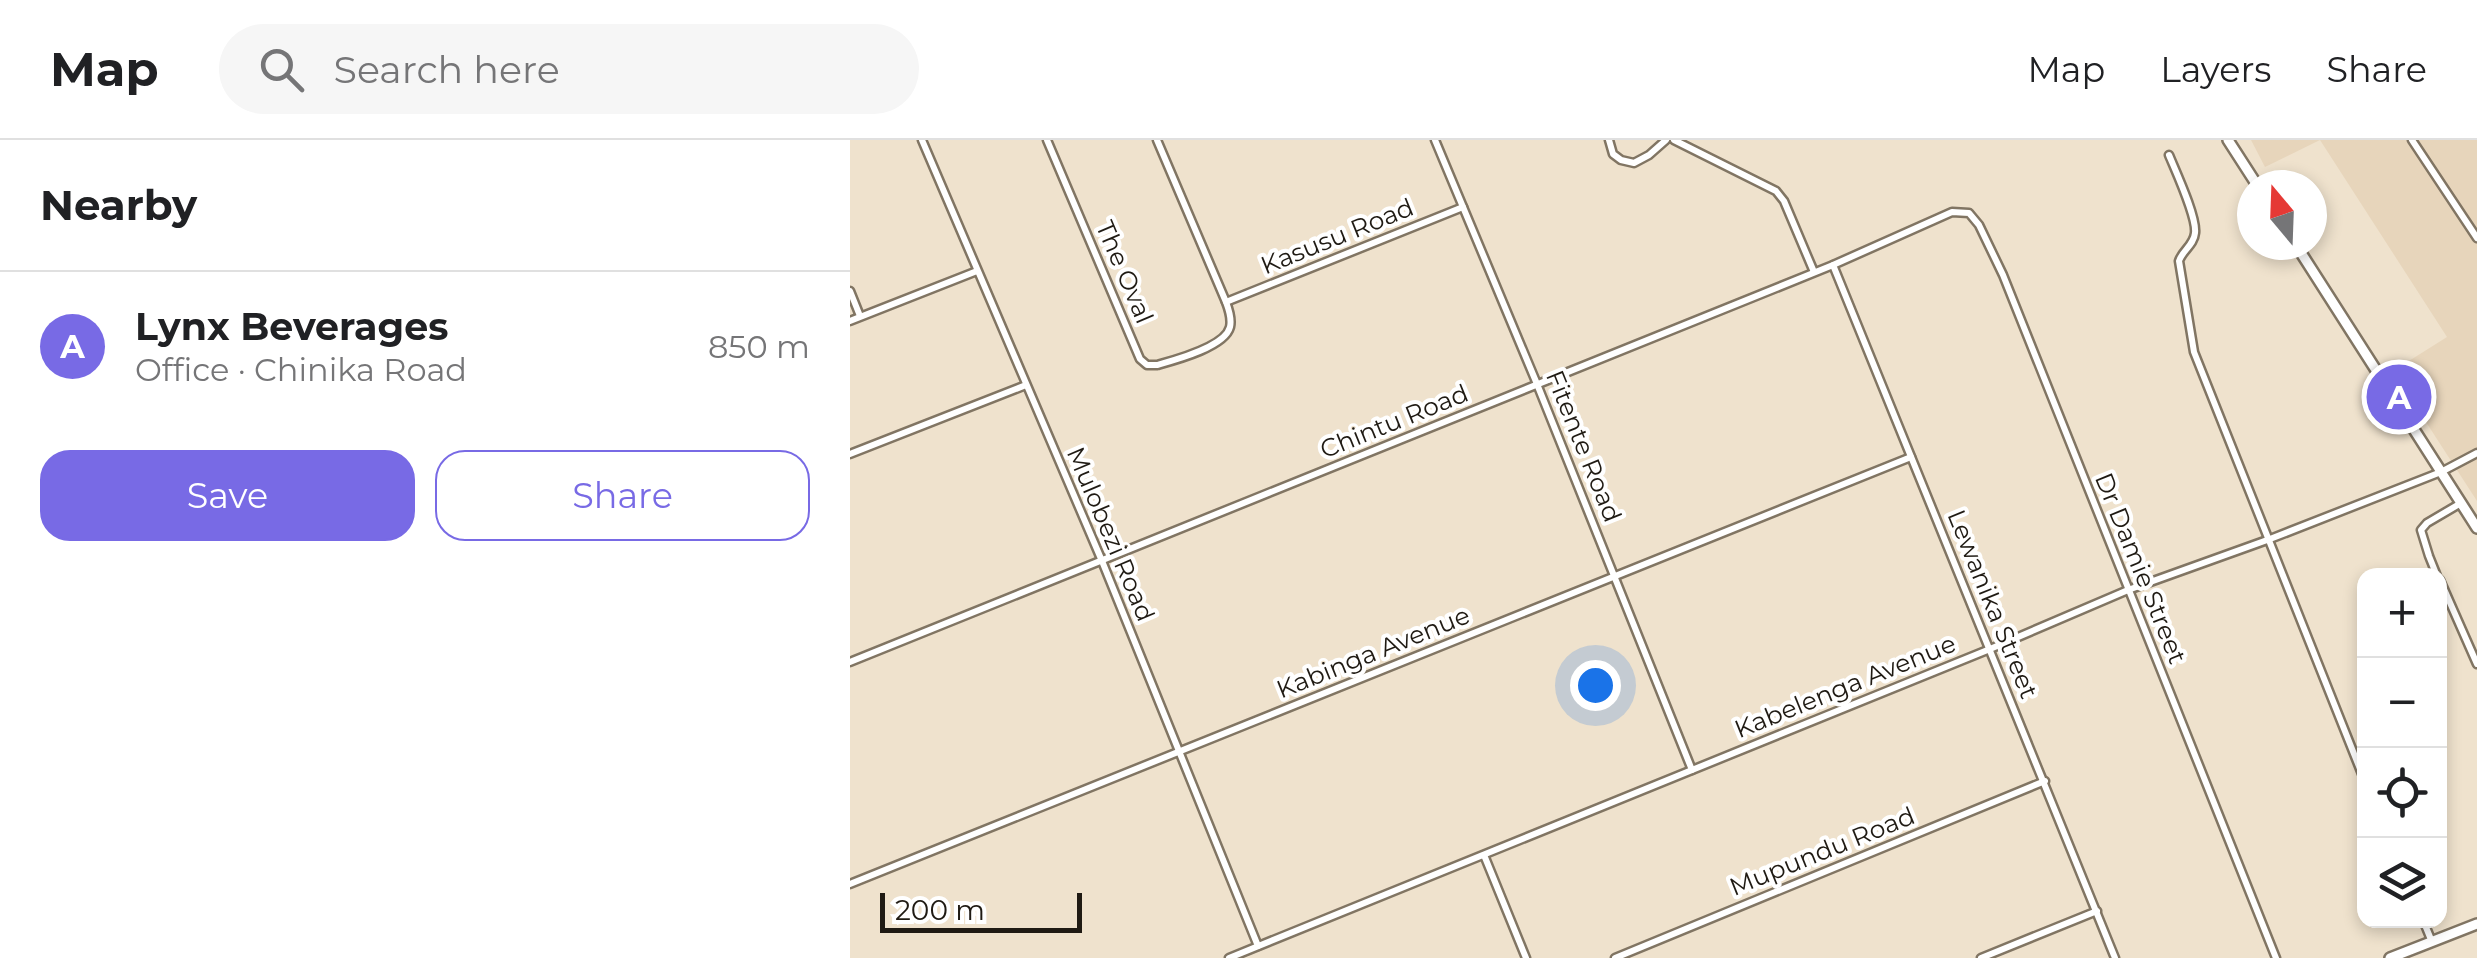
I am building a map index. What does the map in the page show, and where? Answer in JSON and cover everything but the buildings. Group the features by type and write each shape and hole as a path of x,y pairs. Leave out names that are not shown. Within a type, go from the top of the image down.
{"main road":[{"path":"2228,140 2248,170"},
{"path":"2306,260 2477,528"},
{"path":"2390,958 2477,924"}],"street":[{"name":"Mulobezi Road","path":"922,140 1102,561 1258,946"},
{"name":"The Oval","path":"1047,140 1140,359 1147,365 1157,365 1218,342 1231,325 1226,302"},
{"path":"1157,140 1226,302"},
{"name":"Fitente Road","path":"1434,140 1692,770"},
{"path":"1609,140 1613,154 1634,163 1666,140"},
{"path":"1674,140 1776,191 1814,272"},
{"path":"2412,140 2477,238"},
{"path":"2169,155 2196,232 2179,261 2192,346 2357,761"},
{"name":"Kasusu Road","path":"1226,302 1462,207"},
{"name":"Chintu Road","path":"850,662 1833,265 1952,212"},
{"name":"Dr Damie Street","path":"1952,212 1974,217 1995,258 2276,958"},
{"name":"Lewanika Street","path":"1833,265 2116,958"},
{"path":"850,320 978,271"},
{"path":"850,292 860,316"},
{"path":"850,454 1026,384"},
{"name":"Kabelenga Avenue","path":"1229,958 2128,590 2270,540 2440,472 2477,453"},
{"name":"Kabinga Avenue","path":"850,884 1912,457"},
{"path":"2435,568 2422,530 2461,503"},
{"path":"2447,598 2477,664"},
{"name":"Mupundu Road","path":"1614,958 2045,781"},
{"path":"1484,855 1526,958"},
{"path":"1981,958 2097,911"},
{"path":"2426,928 2432,942"}],"shaded area":[{"path":"2251,140 2320,140 2265,167"},
{"path":"2320,140 2477,140 2477,501 2393,371 2447,337"}],"place":[{"name":"Lynx Beverages","path":"2399,397"}]}
